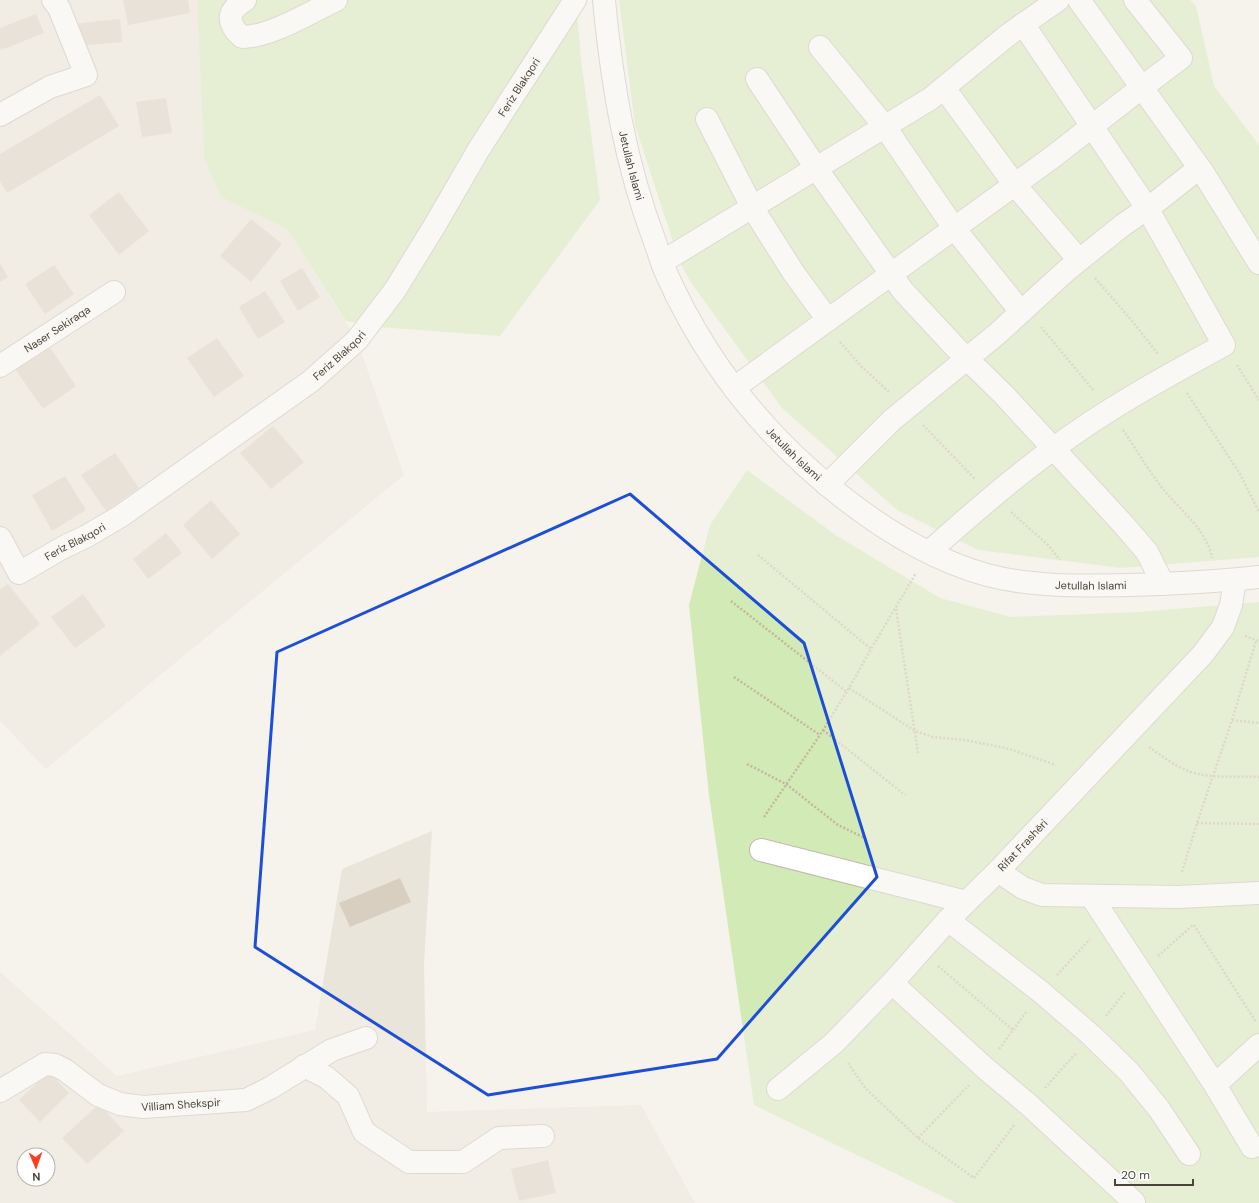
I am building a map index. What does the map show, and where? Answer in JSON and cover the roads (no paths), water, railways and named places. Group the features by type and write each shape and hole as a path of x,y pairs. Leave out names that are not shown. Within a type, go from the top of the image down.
{"street":[{"path":"245,0 235,6 231,14 231,23 242,37 253,37 270,31 336,0"},
{"name":"Feriz Blakqori","path":"0,538 19,573 62,548 87,536 121,516 311,382 357,340 395,290 436,225 479,149 575,0"},
{"name":"Jetullah Islami","path":"604,0 608,43 618,111 629,161 646,220 666,274 692,323 719,368 734,388 752,411 790,452 827,485 862,513 896,536 957,566 1018,582 1080,586 1163,584 1259,577"},
{"path":"662,262 930,99 1008,35 1058,0"},
{"path":"1079,0 1199,168 1259,263"},
{"path":"734,388 1015,185 1182,58 1135,0"},
{"path":"0,115 50,87 86,75 56,4"},
{"path":"929,552 992,496 1054,448 1129,398 1224,345 1147,208 1023,24"},
{"path":"820,47 885,127 954,228 1023,310"},
{"path":"757,79 816,168 903,291 1054,448 1148,552 1163,584"},
{"path":"944,88 1015,185 1079,260"},
{"path":"707,119 752,207 793,272 828,320"},
{"path":"827,485 892,420 967,359 1079,260 1199,168"},
{"name":"Naser Sekiraqa","path":"0,366 114,292"},
{"name":"Rifat Frashëri","path":"778,1089 834,1043 892,983 948,920 998,871 1203,654 1223,626 1231,605 1225,580"},
{"path":"761,850 966,902"},
{"path":"998,871 1022,888 1042,895 1178,897 1259,893"},
{"path":"1091,896 1215,1086 1252,1147"},
{"path":"948,920 1041,992 1091,1035 1129,1072 1159,1109 1189,1154"},
{"path":"892,983 985,1068 1029,1105 1134,1202"},
{"name":"Villiam Shekspir","path":"0,1091 45,1064 60,1067 98,1094 120,1104 142,1107 246,1100 270,1088 332,1050 366,1038"},
{"path":"1215,1086 1259,1045"},
{"path":"304,1066 326,1078 348,1096 364,1132 409,1162 463,1162 499,1138 542,1136"}]}
